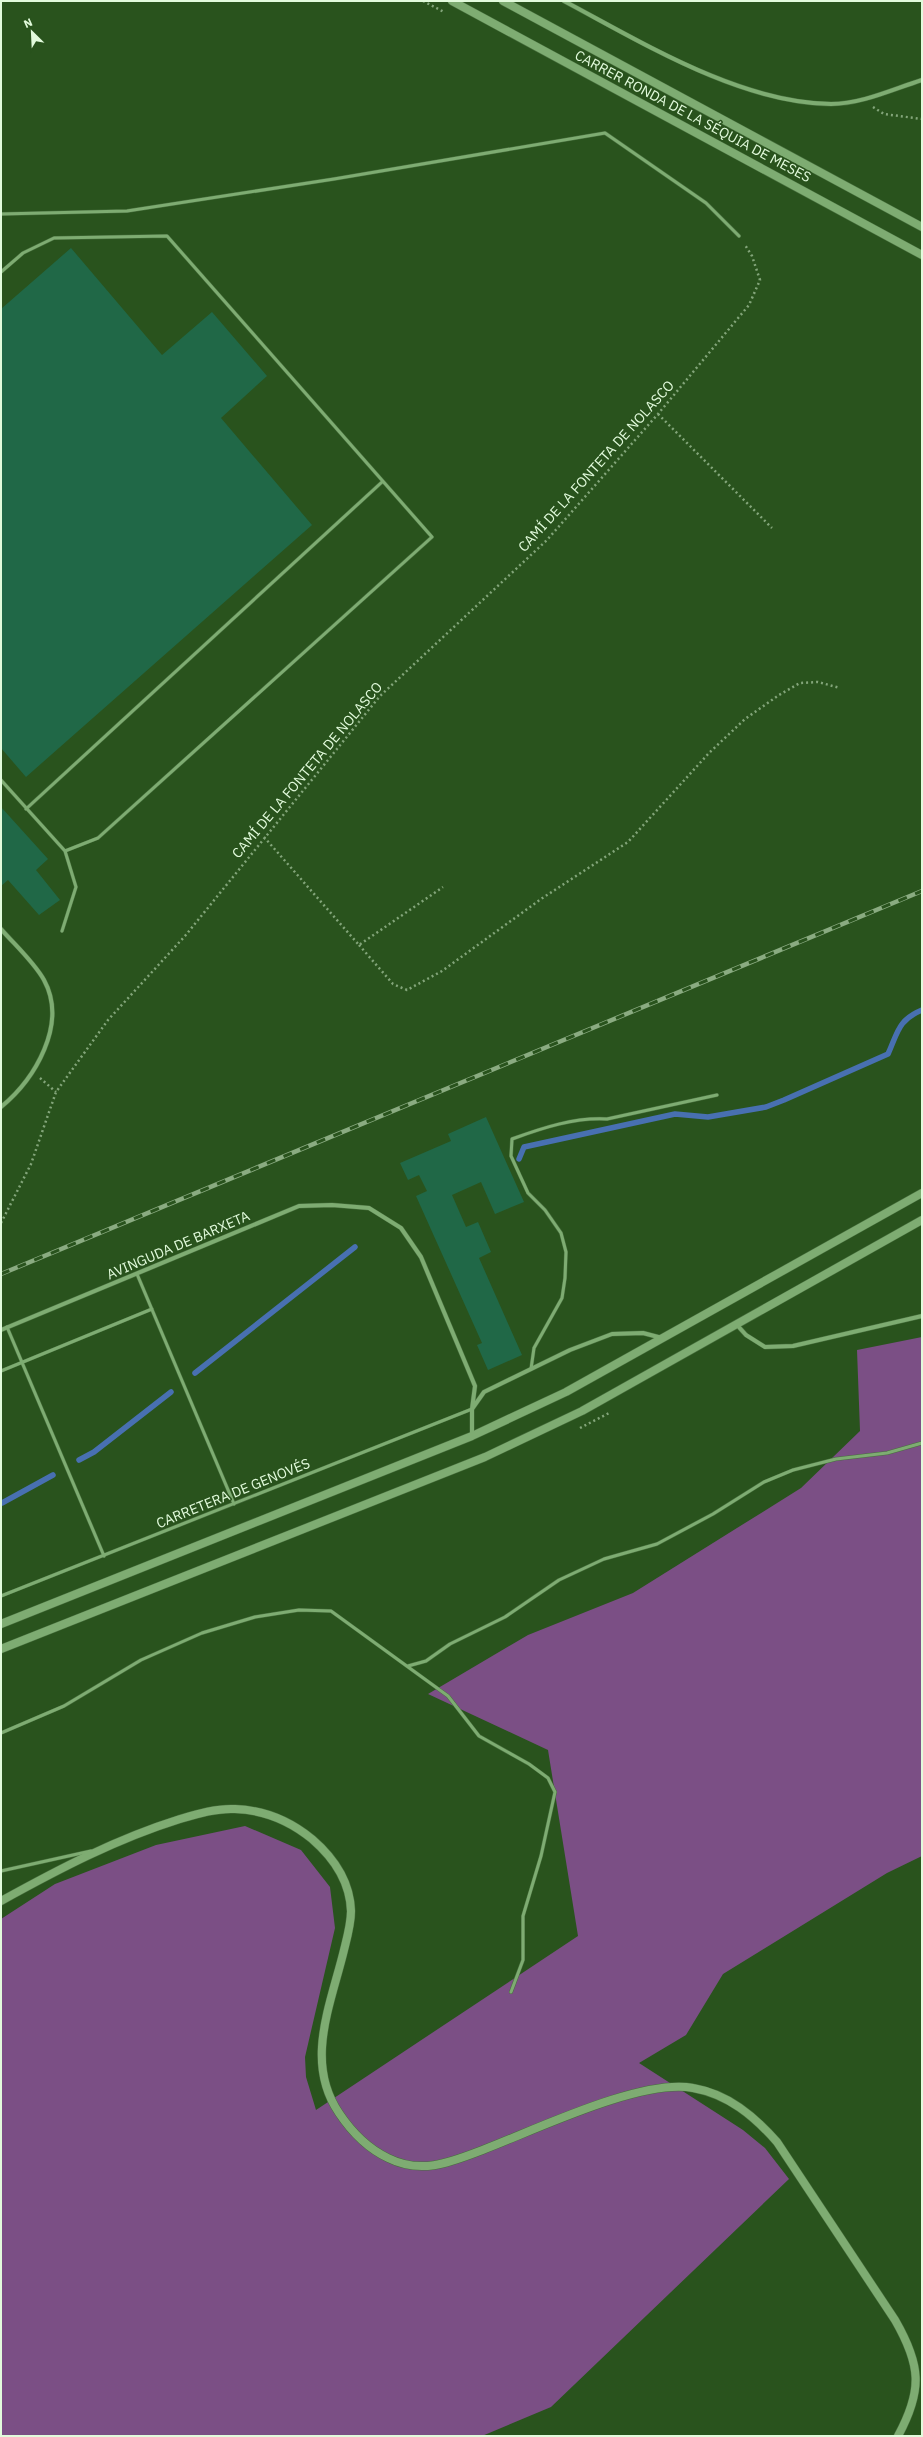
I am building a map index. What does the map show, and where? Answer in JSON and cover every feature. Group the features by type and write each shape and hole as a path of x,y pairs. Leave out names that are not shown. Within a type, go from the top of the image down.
{"main road":[{"name":"CARRER RONDA DE LA SÉQUIA DE MESES","path":"452,1 922,255"},
{"name":"CARRER RONDA DE LA SÉQUIA DE MESES","path":"503,1 922,227"},
{"path":"1,1624 472,1436 566,1392 922,1193"},
{"path":"1,1649 485,1456 582,1411 922,1220"},
{"path":"1,1901 102,1848 129,1836 196,1815 235,1809 268,1814 298,1828 324,1849 342,1876 351,1913 348,1935 321,2042 323,2078 334,2106 357,2136 372,2149 388,2158 417,2168 440,2164 472,2154 608,2101 664,2087 691,2087 715,2094 737,2105 757,2120 777,2142 912,2348 918,2383 910,2417 898,2436"}],"street":[{"path":"564,1 717,78 764,95 831,104 861,100 922,80"},
{"path":"1,929 44,979 51,995 53,1010 50,1030 33,1071 20,1089 1,1106"},
{"name":"AVINGUDA DE BARXETA","path":"1,1330 299,1206 332,1205 369,1208 401,1228 421,1257 475,1386 472,1409"},
{"path":"737,1325 746,1335 765,1347 793,1346 922,1316"},
{"path":"472,1436 472,1409 484,1392 570,1350 612,1334 643,1333 662,1338"}],"lane":[{"path":"1,214 127,212 605,133 706,203 739,236"},
{"path":"1,272 23,252 54,238 167,236 382,482 432,536 98,838 64,851"},
{"path":"26,809 382,482"},
{"path":"1,780 64,851 76,887 62,931"},
{"path":"531,1369 534,1348 562,1298 565,1278 566,1252 561,1233 545,1210 528,1193 511,1156 512,1139 536,1130 585,1120 607,1119 717,1095"},
{"path":"137,1274 234,1504"},
{"path":"1,1371 152,1309"},
{"path":"7,1327 104,1556"},
{"name":"CARRETERA DE GENOVÉS","path":"1,1596 472,1409"},
{"path":"408,1666 426,1661 450,1644 505,1617 558,1580 604,1559 657,1544 713,1514 764,1482 807,1466 836,1459 887,1453 922,1443"},
{"path":"1,1733 64,1706 141,1660 202,1633 255,1617 299,1610 331,1611 448,1696 479,1736 529,1764 548,1778 555,1792 541,1856 523,1916 523,1960 511,1992"},
{"path":"1,1871 102,1848"}],"path":[{"path":"861,100 884,114 922,119"},
{"name":"CAMÍ DE LA FONTETA DE NOLASCO","path":"1,1223 30,1164 56,1092 108,1020 185,936 380,696 547,540 658,414 750,305 760,280 752,256 739,236"},
{"path":"658,414 772,528"},
{"path":"264,837 393,984 407,990 442,971 541,899 628,842 709,753 745,719 779,695 800,683 818,682 840,688"},
{"path":"359,945 443,887"},
{"path":"33,1071 56,1092"}],"shaded area":[{"path":"922,1337 922,1856 887,1873 723,1974 686,2035 639,2063 743,2130 765,2148 789,2179 551,2407 482,2436 1,2436 1,1919 55,1884 156,1845 245,1826 301,1850 330,1887 335,1928 305,2057 306,2077 316,2110 578,1936 548,1750 428,1694 528,1635 633,1593 801,1488 860,1431 857,1350"}],"building":[{"path":"71,248 162,355 212,312 267,376 221,418 312,525 26,777 1,748 1,309"},
{"path":"1,807 48,859 36,870 60,900 39,915 8,880 1,886"},
{"path":"486,1117 524,1202 495,1214 481,1182 452,1195 466,1227 478,1222 491,1252 479,1258 522,1355 488,1370 477,1345 482,1343 416,1196 427,1191 419,1175 408,1180 400,1163 451,1141 448,1134"}],"waterway":[{"path":"519,1159 524,1147 675,1114 708,1117 766,1107 888,1054 903,1023 908,1018 922,1010"},
{"path":"195,1373 355,1247"},
{"path":"79,1460 94,1452 171,1392"},
{"path":"2,1503 53,1475"}],"railway":[{"path":"1,1274 922,891"}]}
